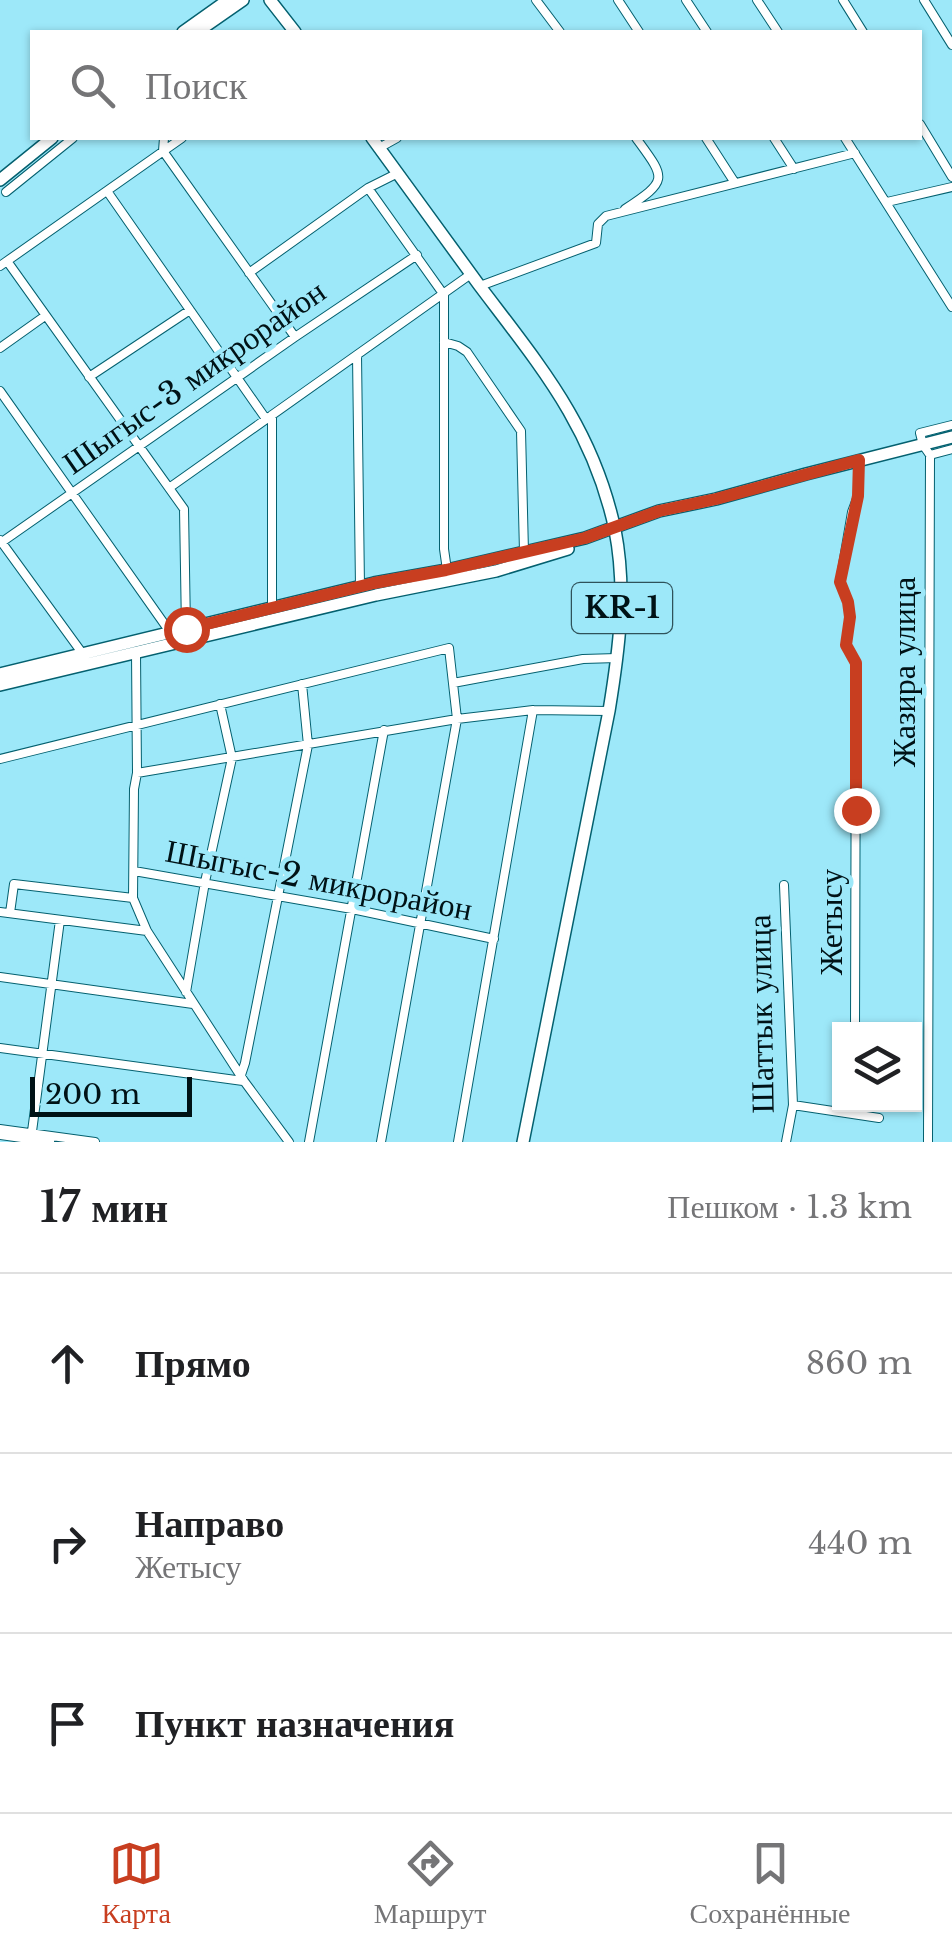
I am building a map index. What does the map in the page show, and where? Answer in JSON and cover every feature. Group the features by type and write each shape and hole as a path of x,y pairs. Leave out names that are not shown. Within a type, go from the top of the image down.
{"main road":[{"path":"186,30 228,0"},
{"path":"200,30 243,0"},
{"path":"270,0 293,30"},
{"path":"0,170 38,140"},
{"path":"3,186 50,140"},
{"name":"KR-1","path":"376,143 548,376 571,413 591,452 615,530 622,612 617,658 524,1142"},
{"path":"0,685 171,633 360,587 375,589 496,571 659,511 859,460 926,450 952,438"},
{"path":"0,674 136,652 615,530"}],"street":[{"path":"536,0 558,30"},
{"path":"618,0 638,30"},
{"path":"686,0 706,30"},
{"path":"757,0 777,30"},
{"path":"842,0 862,30"},
{"path":"924,0 952,45"},
{"path":"922,127 952,177"},
{"path":"3,186 69,140"},
{"path":"164,140 163,151 294,337"},
{"path":"179,140 4,264 46,316 184,509 186,629"},
{"path":"619,212 658,184 658,167 638,140"},
{"path":"707,140 736,184"},
{"path":"775,140 794,169"},
{"path":"847,140 952,308"},
{"path":"480,286 596,242 597,228 606,216 855,153"},
{"path":"250,273 368,188 398,173"},
{"path":"887,202 952,187"},
{"path":"368,188 444,295 446,570"},
{"path":"107,192 269,417 272,609"},
{"name":"Шыгыс-3 микрорайон","path":"1,541 416,255"},
{"path":"169,488 471,274"},
{"path":"90,377 190,310"},
{"path":"0,348 46,316"},
{"path":"444,342 467,352 521,431 524,552"},
{"path":"357,356 360,587"},
{"path":"0,391 171,633"},
{"path":"952,425 920,433 926,450 952,449"},
{"name":"Жазира улица","path":"926,450 928,1142"},
{"name":"Жетысу","path":"856,1022 856,663 846,645 850,617 840,582 858,496 859,460"},
{"path":"1,541 86,659"},
{"path":"0,760 449,648 456,719 381,1142"},
{"path":"136,652 133,898 147,931 242,1078 289,1142"},
{"path":"453,682 617,658"},
{"path":"242,1078 308,745 302,684"},
{"path":"186,992 232,758 220,704"},
{"path":"137,772 456,719 533,710 609,711"},
{"path":"458,1142 533,710"},
{"path":"308,1142 384,730"},
{"name":"Шыгыс-2 микрорайон","path":"134,871 494,939"},
{"path":"133,898 14,884 5,912 147,931"},
{"name":"Шаттык улица","path":"784,886 793,1105 786,1142"},
{"path":"31,1136 60,920"},
{"path":"0,978 194,1004"},
{"path":"0,1048 242,1078"},
{"path":"793,1105 832,1108"},
{"path":"861,1112 879,1118"},
{"path":"0,1132 95,1142"},
{"path":"31,1136 50,1142"}],"route":[{"path":"186,629 374,583 585,538 641,516 859,460 858,496 840,582 850,617 846,645 856,663 856,810"}]}
